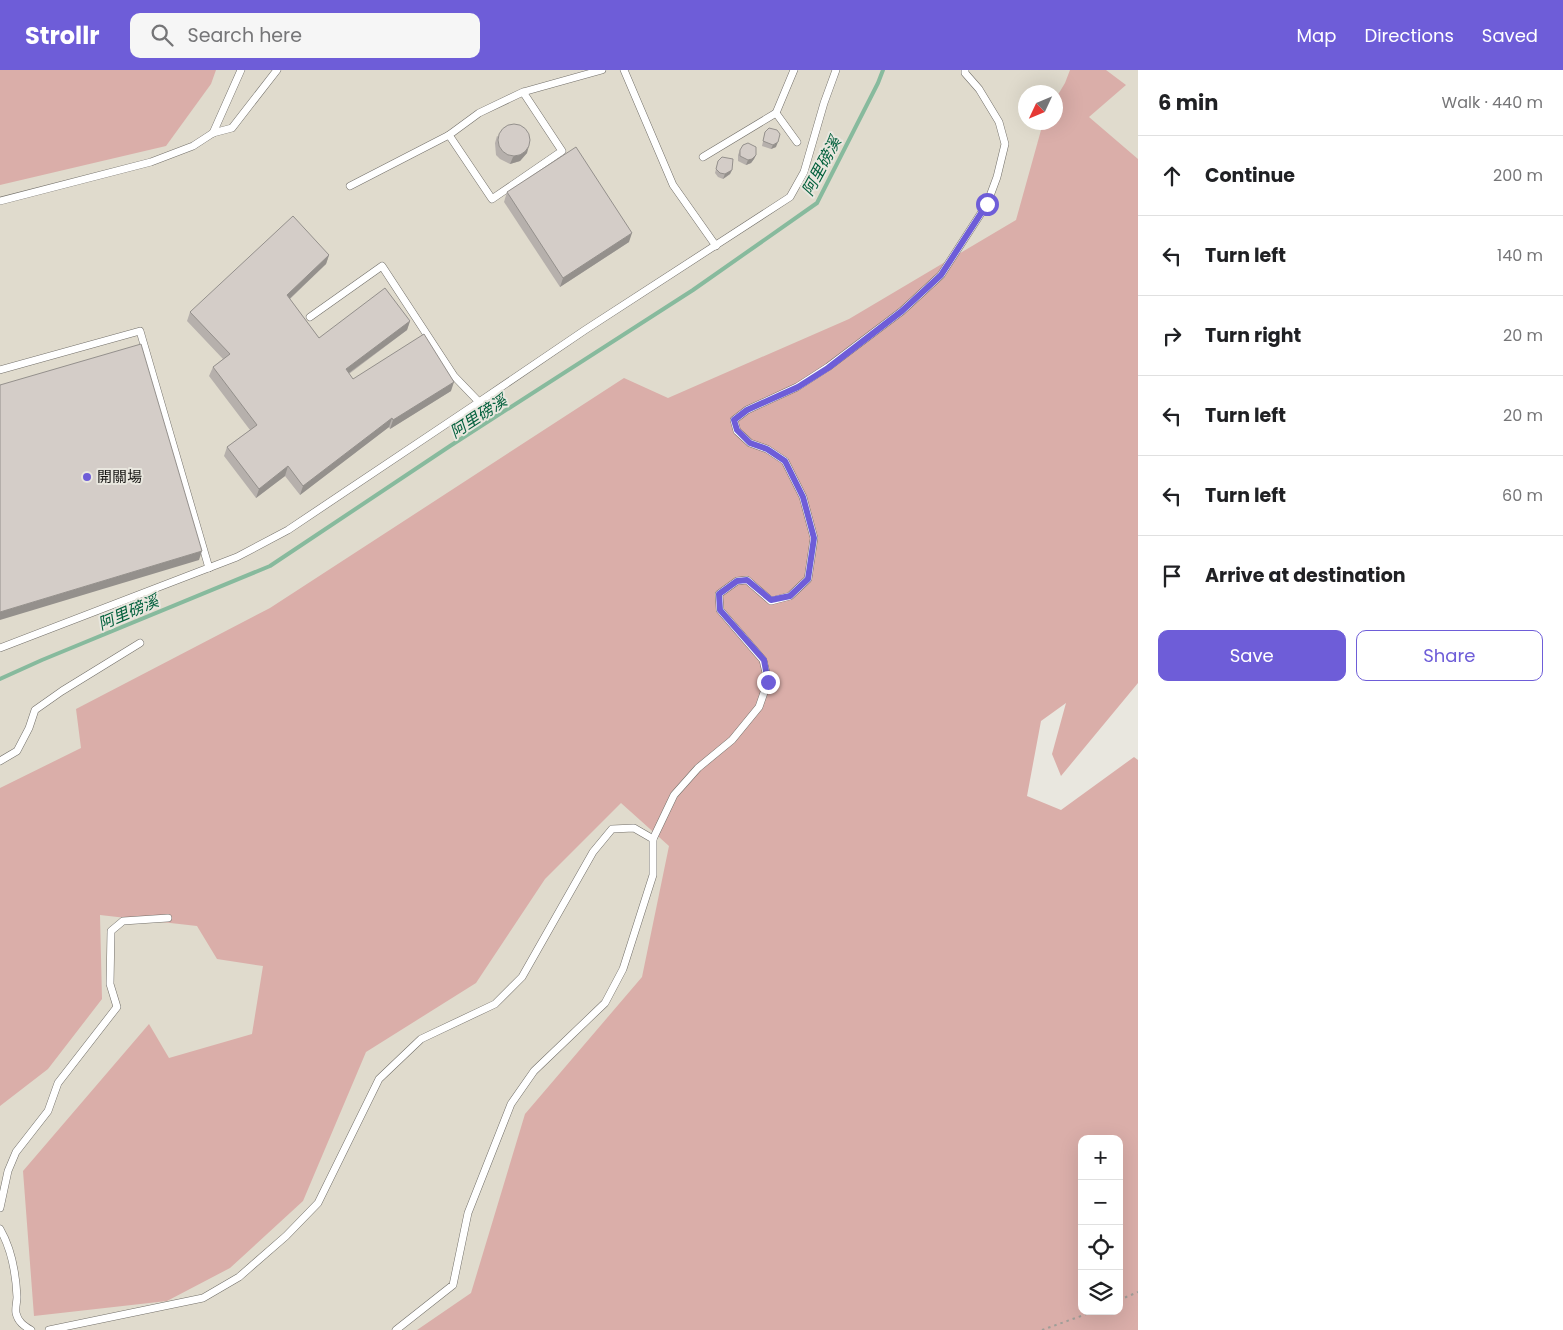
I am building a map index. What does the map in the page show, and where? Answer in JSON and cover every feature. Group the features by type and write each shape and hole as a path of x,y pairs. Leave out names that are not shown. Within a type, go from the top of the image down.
{"lane":[{"path":"213,133 241,70"},
{"path":"0,201 151,162 193,146 213,133 232,128 277,70"},
{"path":"350,186 449,135 479,113 523,92 602,70"},
{"path":"624,70 673,185 716,246"},
{"path":"703,157 776,113 794,70"},
{"path":"0,648 238,557 288,530 585,330 790,197 804,172 824,103 836,70"},
{"path":"396,1330 453,1285 468,1213 511,1104 534,1072 605,1003 623,969 654,875 654,839 674,795 698,768 732,740 759,708 768,682 764,660 720,610 719,594 737,581 747,580 771,600 790,596 808,579 814,538 803,497 785,461 767,449 750,443 737,430 734,420 747,410 798,387 828,368 902,311 941,275 987,204 997,177 1004,144 999,122 979,89 965,73 965,70"},
{"path":"449,135 492,199 562,152 523,92"},
{"path":"776,113 797,142"},
{"path":"310,317 382,266 454,376 479,402"},
{"path":"0,370 140,331 209,568"},
{"path":"0,761 17,751 29,728 35,710 140,643"},
{"path":"49,1330 203,1298 238,1277 286,1236 318,1203 379,1079 420,1039 495,1004 522,977 593,852 612,828 634,828 654,839"},
{"path":"0,1208 8,1171 16,1152 48,1110 58,1083 117,1007 110,984 111,931 123,922 168,918"},
{"path":"0,1229 13,1268 17,1297 16,1314 22,1326 31,1330"}],"path":[{"path":"1123,1298 1138,1292"},
{"path":"1042,1330 1084,1315"}],"shaded area":[{"path":"0,70 1138,70 1138,236 832,665 539,1330 0,1330"},
{"path":"0,70 216,70 211,84 166,146 0,185"},
{"path":"1070,70 1106,70 1126,85 1089,117 1138,159 1138,683 1061,776 1052,754 1066,703 1041,721 1027,796 1061,810 1134,757 1138,760 1138,1330 417,1330 471,1293 525,1114 642,977 669,846 621,803 545,879 476,983 366,1052 303,1201 230,1268 167,1301 34,1316 23,1171 149,1024 169,1058 252,1034 263,966 217,959 197,926 100,915 102,999 48,1069 0,1106 0,788 81,748 76,709 270,608 624,378 668,398 849,319 1016,220 1041,130 1063,130 1063,86"}],"building":[{"path":"514,124 526,128 530,140 526,152 514,156 502,152 498,140 502,128"},
{"path":"769,128 777,130 780,134 778,142 773,145 763,141 765,132"},
{"path":"748,143 756,147 756,155 748,160 740,156 740,150 743,145"},
{"path":"576,147 632,233 563,278 507,192"},
{"path":"722,157 733,159 732,170 725,174 720,173 716,169 718,161"},
{"path":"293,216 329,255 287,295 319,338 385,288 410,321 346,369 353,379 424,334 454,382 393,420 392,418 303,486 288,466 259,489 227,447 257,425 213,367 230,354 190,312"},
{"name":"開關場","path":"141,344 202,551 0,612 0,385"}],"waterway":[{"name":"阿里磅溪","path":"0,679 270,566 450,446 693,290 817,203 883,70"}],"place":[{"name":"開關場","path":"87,477"}],"route":[{"path":"768,682 764,660 720,610 719,594 737,581 747,580 771,600 790,596 808,579 814,538 803,497 785,461 767,449 750,443 737,430 734,420 747,410 798,387 828,368 902,311 941,275 987,204"}]}
